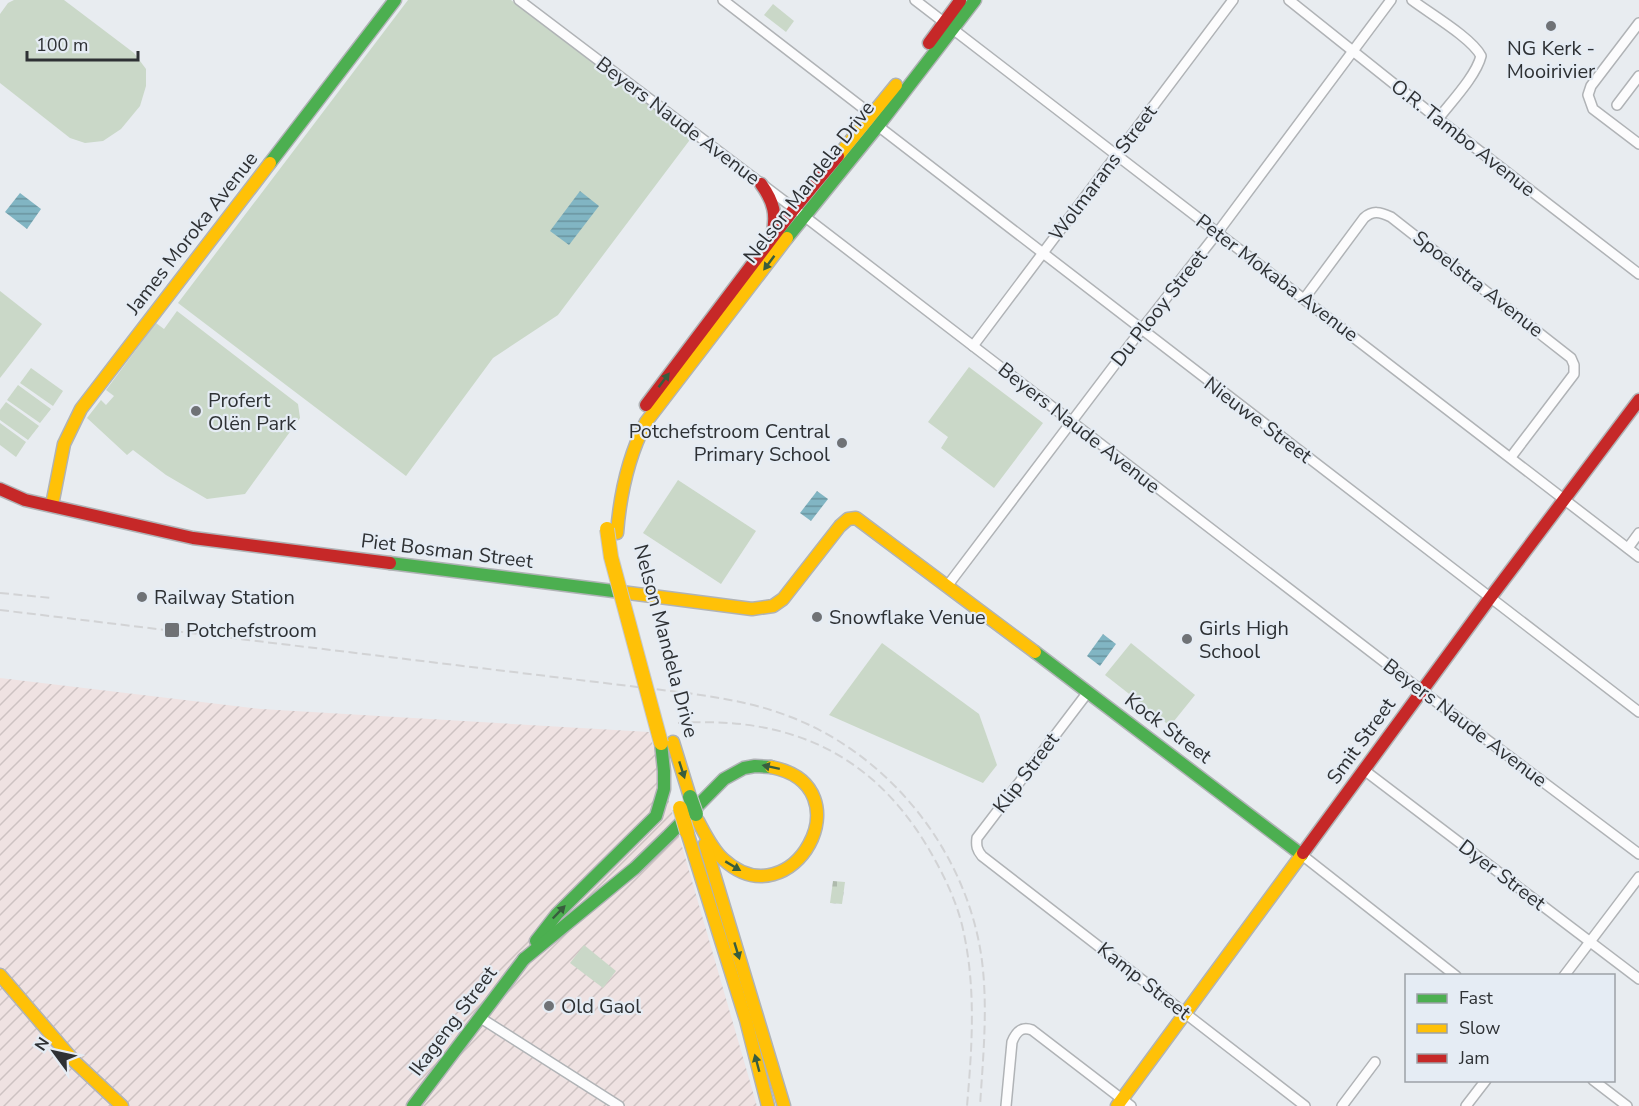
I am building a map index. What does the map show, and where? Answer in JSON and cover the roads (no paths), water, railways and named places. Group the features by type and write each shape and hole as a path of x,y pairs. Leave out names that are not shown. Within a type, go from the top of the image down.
{"main road":[{"name":"James Moroka Avenue","path":"52,505 63,441 81,409 395,0"},
{"name":"Nelson Mandela Drive","path":"948,27 961,0"},
{"name":"Nelson Mandela Drive","path":"612,531 624,476 637,439 646,422 799,212 948,27 975,0"},
{"path":"761,184 772,199 775,210 776,222 772,237"},
{"name":"Nelson Mandela Drive","path":"768,1106 746,1020 680,808 667,742 623,565 612,531 612,480 619,453 632,425 654,393 772,237 799,212"},
{"name":"Smit Street","path":"1123,1104 1185,1013 1490,598 1639,400"},
{"name":"Piet Bosman Street","path":"0,489 18,498 193,538 752,609 773,606 783,599 840,526 847,519 854,517"},
{"name":"Kock Street","path":"854,517 860,519 948,585 1302,855"},
{"path":"524,959 541,932 557,914 656,816 663,800 665,787 667,742"},
{"name":"Nelson Mandela Drive","path":"667,742 697,818 784,1106"},
{"path":"524,959 650,854 719,783 735,771 765,765 795,776 812,795 818,818 816,832 806,854 786,869 776,874 765,875 745,873 726,863 707,838 697,818"},
{"name":"Ikageng Street","path":"413,1106 524,959"},
{"path":"0,975 44,1029 92,1081 122,1106"}],"street":[{"name":"Beyers Naude Avenue","path":"519,0 1639,855"},
{"name":"Nieuwe Street","path":"723,0 1042,254 1639,712"},
{"name":"Peter Mokaba Avenue","path":"915,0 1639,557"},
{"name":"Wolmarans Street","path":"973,346 1233,0"},
{"name":"O.R. Tambo Avenue","path":"1289,0 1438,119 1639,274"},
{"name":"Du Plooy Street","path":"948,585 1218,232 1391,0"},
{"path":"1412,0 1468,41 1481,56 1438,119"},
{"path":"1639,23 1591,86 1588,95 1593,109 1639,144"},
{"path":"1617,105 1639,76"},
{"name":"Spoelstra Avenue","path":"1305,299 1364,218 1376,212 1391,217 1571,358 1574,374 1511,457"},
{"path":"1628,548 1639,533"},
{"name":"Klip Street","path":"982,856 976,844 977,838 1088,692"},
{"name":"Dyer Street","path":"1364,770 1639,980"},
{"name":"Kock Street","path":"1302,855 1455,974"},
{"name":"Kamp Street","path":"982,856 1305,1106"},
{"path":"1565,974 1639,877"},
{"path":"479,1017 618,1106"},
{"path":"1006,1106 1012,1042 1020,1029 1025,1028 1032,1030 1123,1104"},
{"path":"1342,1106 1375,1062"},
{"path":"1466,1106 1484,1082"},
{"path":"1596,1082 1627,1106"}],"water":[{"path":"580,191 599,206 569,245 550,231"},
{"path":"20,193 41,209 27,229 5,212"},
{"path":"817,491 828,499 811,521 800,513"},
{"path":"1103,634 1116,644 1100,666 1087,656"}],"railway":[{"path":"0,593 52,598"},
{"path":"0,610 700,695 763,708 788,716 825,733 859,755 891,782 918,812 941,846 960,882 974,921 984,979 980,1106"},
{"path":"678,723 717,722 754,726 789,734 822,746 852,763 879,786 904,813 927,846 944,878 958,911 964,934 972,998 967,1106"}],"place":[{"name":"NG Kerk - Mooirivier","path":"1551,26"},
{"name":"Profert Olën Park","path":"196,411"},
{"name":"Potchefstroom Central Primary School","path":"842,443"},
{"name":"Railway Station","path":"142,597"},
{"name":"Snowflake Venue","path":"817,617"},
{"name":"Potchefstroom","path":"172,630"},
{"name":"Girls High School","path":"1187,639"},
{"name":"Old Gaol","path":"549,1006"}]}
